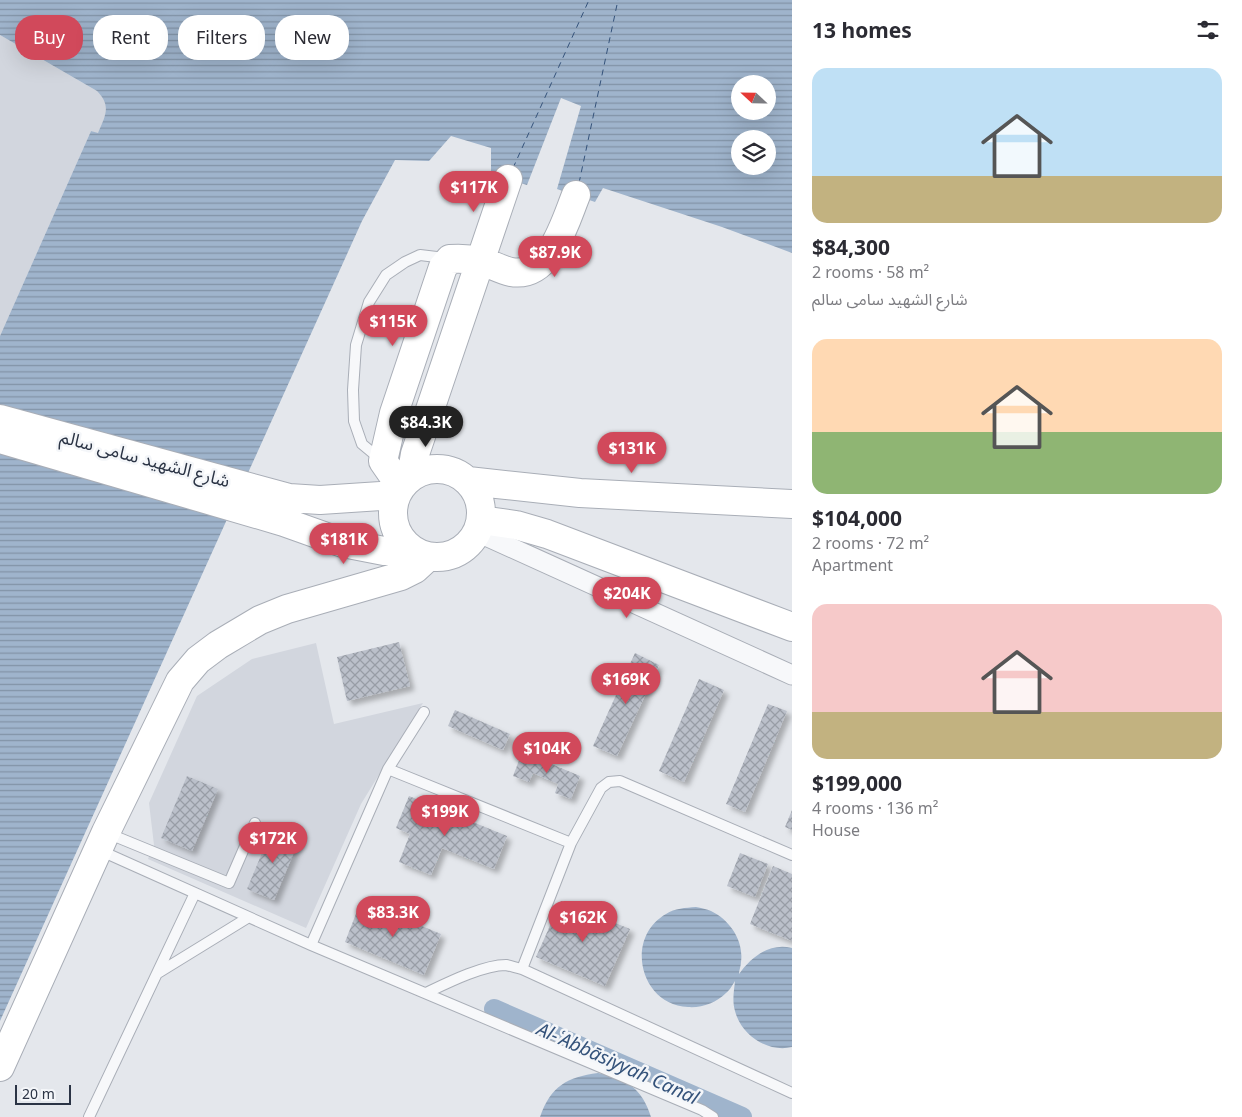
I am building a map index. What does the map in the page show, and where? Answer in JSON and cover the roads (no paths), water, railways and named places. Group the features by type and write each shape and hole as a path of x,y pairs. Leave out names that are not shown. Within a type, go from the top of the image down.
{"main road":[{"path":"421,554 405,544 394,526 393,511 415,454 508,179"},
{"path":"403,486 383,461 394,413 443,267 450,259 464,258 480,261 512,272 529,271 544,260 558,242 576,195"},
{"name":"شارع الشهيد سامى سالم","path":"0,419 287,510"},
{"name":"شارع الشهيد سامى سالم","path":"0,439 287,510"},
{"path":"440,468 460,475 468,481 475,489 482,509 479,526 467,546 453,555 444,557 384,551 344,543 287,510 403,486 420,472 440,468"},
{"path":"468,481 580,493 792,504"},
{"path":"479,526 510,524 547,534 792,627"},
{"path":"0,1067 102,841 180,681 198,660 225,640 260,620 287,609 401,576 415,569 421,554"}],"street":[{"path":"479,526 792,675"}],"lane":[{"path":"383,461 362,444 354,421 353,390 356,345 369,302 386,275 405,262 420,255 450,259"},
{"path":"310,945 388,768 424,712"},
{"path":"388,768 571,843"},
{"path":"522,969 571,843 601,788 609,782 620,781 792,855"},
{"path":"102,841 229,883 255,824"},
{"path":"102,841 195,893 310,945 426,993 701,1114 713,1117"},
{"path":"89,1117 195,893"},
{"path":"158,973 249,917"},
{"path":"426,993 454,979 486,969 505,965 522,969 792,1093"}],"water":[{"path":"0,0 792,0 792,253 722,227 603,188 595,202 557,189 581,106 561,98 527,185 491,174 491,148 451,136 429,161 395,160 362,221 0,1021 0,336 91,131 98,133 106,111 102,96 97,91 43,60 83,60 83,15 15,15 15,44 0,35"},
{"path":"696,907 709,910 718,915 734,932 738,939 741,954 739,974 749,962 762,952 776,947 792,948 792,1047 783,1048 765,1045 749,1035 738,1020 734,1007 735,981 729,990 718,1000 698,1007 688,1007 672,1003 658,995 649,983 643,969 642,953 645,938 653,925 666,914 673,911"},
{"path":"598,1073 617,1078 632,1086 643,1099 651,1117 540,1117 549,1098 562,1085 577,1077"}],"waterway":[{"name":"Al-ʿAbbāsiyyah Canal","path":"494,1009 742,1117"}]}
